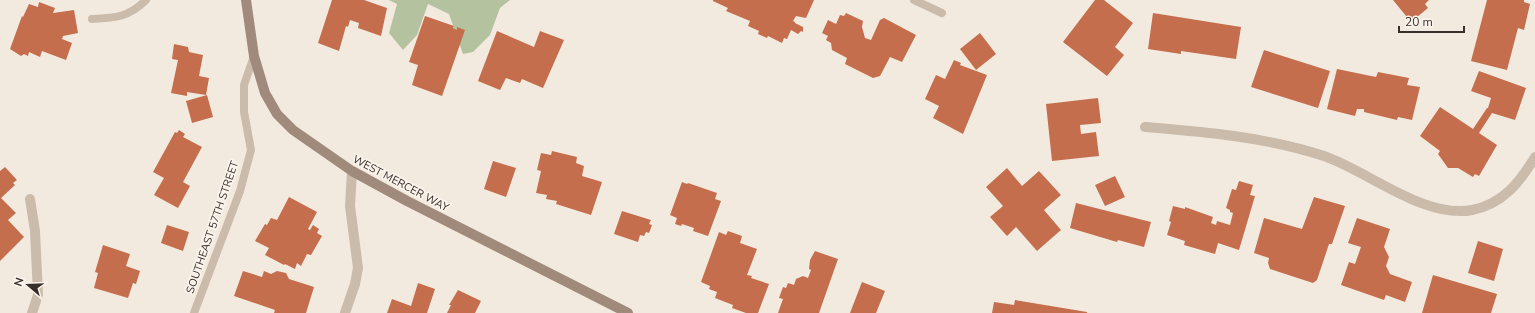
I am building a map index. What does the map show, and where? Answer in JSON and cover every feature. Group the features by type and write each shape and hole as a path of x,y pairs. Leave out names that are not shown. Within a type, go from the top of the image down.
{"street":[{"name":"WEST MERCER WAY","path":"246,0 254,56 265,93 277,114 293,130 352,172 628,313"},
{"path":"1145,127 1228,134 1288,146 1338,162 1428,205 1452,210 1472,210 1490,204 1510,191 1524,174 1535,157"},
{"path":"345,313 355,284 358,268 350,206 352,172"},
{"path":"30,200 35,231 38,295 32,313"}],"lane":[{"path":"92,19 114,18 136,10 146,0"},
{"path":"914,0 942,13"},
{"name":"SOUTHEAST 57TH STREET","path":"194,313 240,191 251,150 244,112 244,85 254,56"}],"green space":[{"path":"389,0 510,0 500,8 490,35 473,52 463,54 449,14 428,4 417,35 403,50 389,33 397,4"}],"building":[{"path":"332,0 364,0 387,8 381,36 358,28 359,23 350,20 348,27 346,26 339,51 318,43"},
{"path":"713,0 814,0 806,18 796,16 793,21 803,27 803,32 801,31 798,34 791,30 787,39 784,38 782,43 768,36 767,38 758,34 759,31 748,26 750,21 726,11 728,8"},
{"path":"1095,0 1104,0 1133,23 1115,47 1124,55 1107,76 1063,42"},
{"path":"1393,0 1429,0 1425,4 1428,8 1411,22"},
{"path":"1487,0 1524,0 1524,2 1530,4 1524,30 1518,28 1507,70 1471,61"},
{"path":"39,2 55,8 53,13 74,10 78,33 63,36 62,39 72,43 66,60 42,51 40,57 29,52 28,56 24,54 21,56 10,49 22,16 23,17 29,4 38,7"},
{"path":"846,13 863,21 862,27 865,38 871,40 880,20 884,18 916,35 902,62 890,57 880,76 873,78 845,64 847,58 832,50 831,43 826,40 828,36 822,33 828,20 836,24 840,15 844,16"},
{"path":"1153,13 1241,27 1236,59 1181,51 1181,54 1148,49"},
{"path":"425,16 454,26 453,28 457,30 457,27 465,30 442,96 412,85 418,65 409,62"},
{"path":"497,31 534,47 540,31 564,40 543,88 522,79 520,83 506,78 500,90 478,81"},
{"path":"980,33 996,54 976,70 960,49"},
{"path":"174,44 188,47 189,52 203,55 199,76 209,78 206,95 187,92 187,96 171,93 178,60 172,59"},
{"path":"1264,50 1330,71 1318,108 1251,87"},
{"path":"954,60 961,63 960,65 987,75 963,134 933,118 939,106 925,99 936,75 945,79"},
{"path":"1337,69 1376,77 1378,72 1409,78 1407,85 1420,87 1412,120 1398,117 1397,120 1364,112 1364,109 1357,109 1355,116 1327,109"},
{"path":"1479,71 1526,88 1515,120 1492,113 1479,133 1497,145 1479,176 1475,174 1473,177 1458,168 1448,168 1438,154 1440,151 1420,136 1440,107 1473,129 1488,108 1491,98 1471,91"},
{"path":"207,95 213,117 192,123 186,101"},
{"path":"1098,98 1101,123 1080,125 1081,134 1096,132 1099,156 1052,161 1046,104"},
{"path":"179,130 185,134 183,137 202,147 183,182 190,186 178,208 154,195 164,178 153,172 175,132 177,133"},
{"path":"552,151 577,157 576,163 584,166 582,176 602,182 591,215 556,204 557,201 546,199 547,195 536,193 541,171 537,170 541,153 551,155"},
{"path":"493,161 516,168 506,197 484,189"},
{"path":"5,167 17,180 13,183 15,185 1,198 16,213 8,220 24,237 0,261 0,171"},
{"path":"1007,168 1022,186 1039,171 1061,195 1044,210 1061,230 1037,251 1016,227 1007,236 990,217 1003,206 986,187"},
{"path":"1115,176 1125,197 1105,206 1095,185"},
{"path":"1239,181 1253,185 1250,195 1255,196 1239,250 1218,243 1215,254 1184,245 1185,241 1167,235 1171,222 1169,221 1173,206 1185,209 1185,207 1213,217 1211,223 1216,225 1217,221 1230,225 1233,213 1226,208 1232,189 1236,190"},
{"path":"682,182 717,193 715,199 721,201 708,236 693,231 694,228 682,224 681,226 675,224 677,218 670,215"},
{"path":"289,197 317,212 308,229 310,230 313,225 319,229 317,233 322,236 311,255 307,254 301,266 297,263 295,269 265,255 269,248 255,241 265,224 267,225 271,218 277,220"},
{"path":"1314,197 1345,206 1332,244 1329,244 1317,280 1313,283 1270,269 1268,263 1269,258 1254,253 1264,218 1302,229"},
{"path":"1076,203 1151,222 1144,247 1118,240 1117,242 1070,228"},
{"path":"622,211 651,220 649,224 652,225 649,233 646,232 644,236 640,235 638,242 614,234"},
{"path":"1357,218 1390,229 1384,247 1389,257 1386,266 1390,274 1412,282 1405,302 1386,295 1384,300 1341,285 1349,262 1355,264 1361,247 1348,243"},
{"path":"167,225 189,232 183,251 161,243"},
{"path":"728,231 742,236 740,243 757,249 747,275 752,276 751,278 769,284 758,313 746,313 732,308 733,305 715,298 717,292 709,289 710,286 701,282 719,232 726,235"},
{"path":"1478,241 1503,249 1494,281 1468,273"},
{"path":"103,245 130,254 126,266 140,271 136,284 133,283 128,298 94,288 98,273 95,272"},
{"path":"815,251 838,259 819,313 778,313 783,299 779,298 783,287 786,288 788,283 794,285 796,279 803,276 808,278 811,270 809,269 810,260"},
{"path":"243,271 262,277 264,271 271,274 277,271 286,273 289,279 314,287 306,313 274,313 275,310 234,296"},
{"path":"1433,275 1497,294 1491,313 1422,313"},
{"path":"862,282 885,291 876,313 850,313"},
{"path":"418,283 435,289 427,313 387,313 392,299 411,306"},
{"path":"458,290 481,301 475,313 447,313 451,305 449,305"},
{"path":"1015,300 1087,313 992,313 994,302 1014,305"}]}
